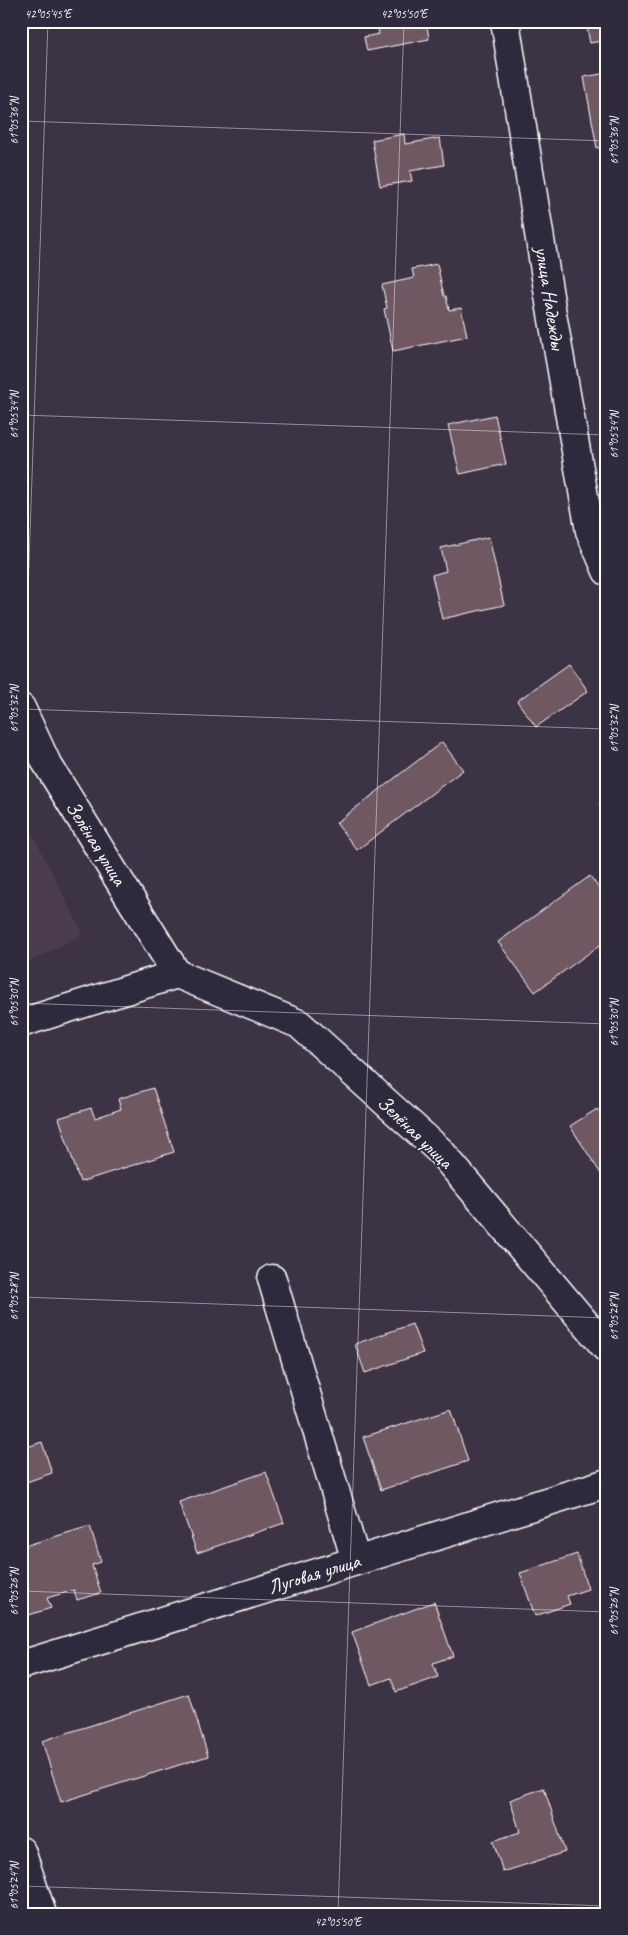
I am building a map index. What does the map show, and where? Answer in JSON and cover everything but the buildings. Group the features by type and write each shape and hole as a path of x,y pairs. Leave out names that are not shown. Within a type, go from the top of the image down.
{"street":[{"name":"улица Надежды","path":"504,21 590,531 607,571"},
{"name":"Зелёная улица","path":"21,708 46,762 177,974 299,1024 440,1152 607,1349"},
{"path":"21,1023 177,974"},
{"path":"272,1278 356,1560"},
{"name":"Луговая улица","path":"21,1665 607,1483"},
{"path":"21,1850 42,1914"}],"shaded area":[{"path":"21,811 83,934 21,966"}]}
